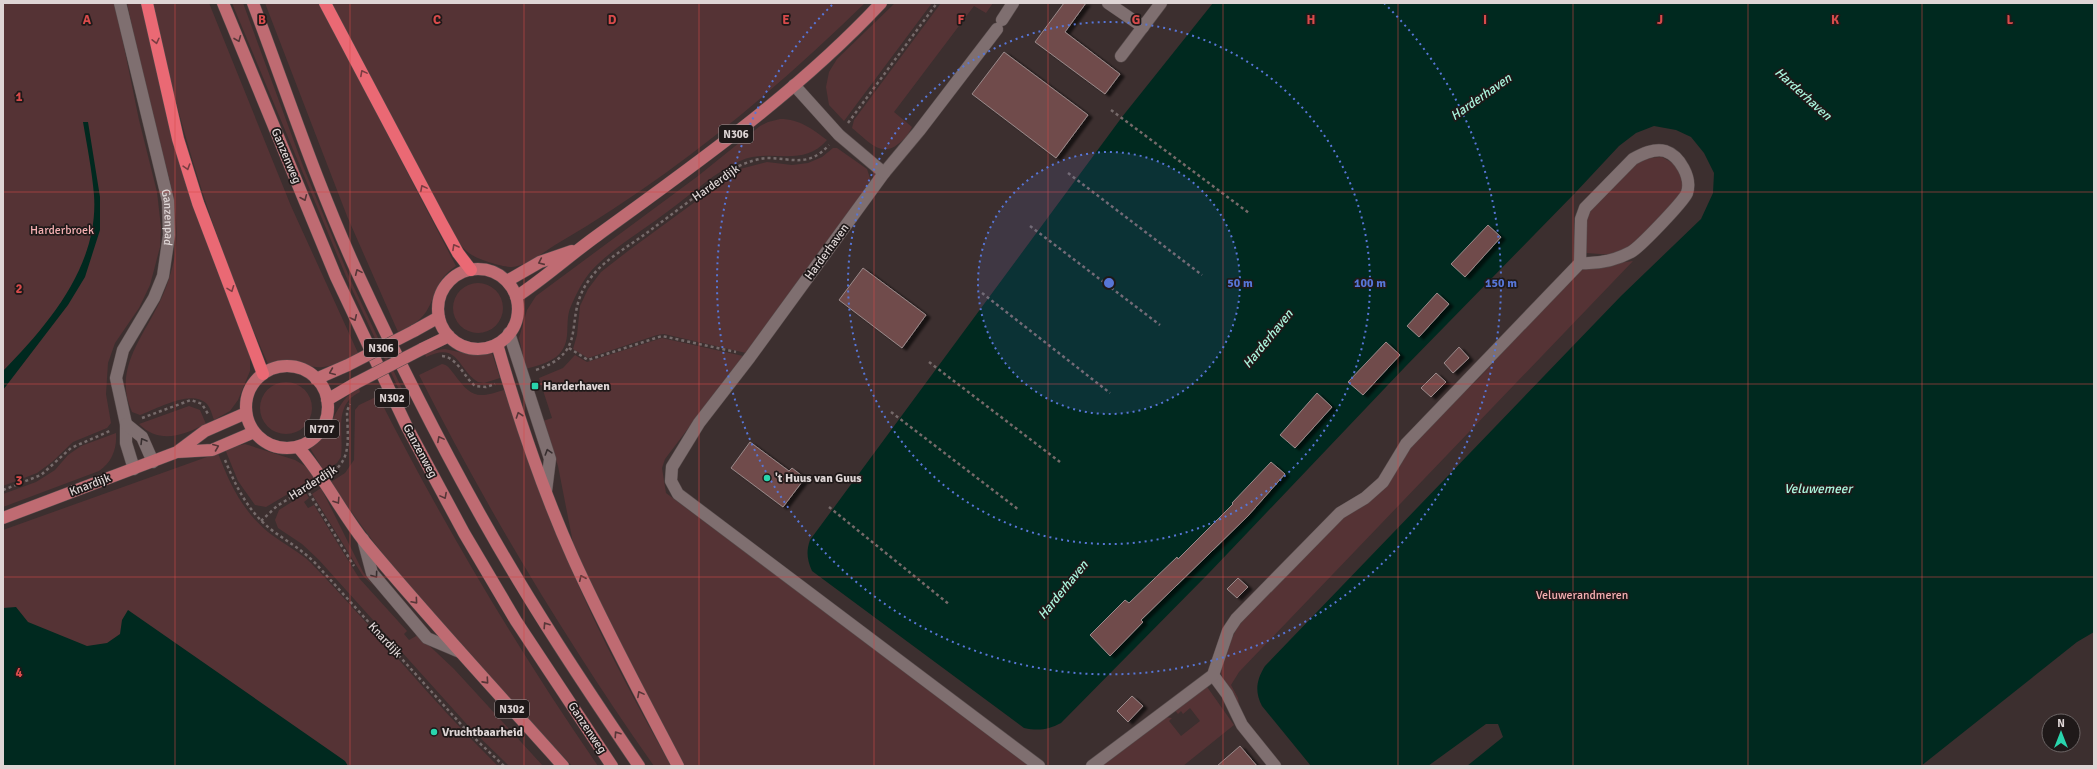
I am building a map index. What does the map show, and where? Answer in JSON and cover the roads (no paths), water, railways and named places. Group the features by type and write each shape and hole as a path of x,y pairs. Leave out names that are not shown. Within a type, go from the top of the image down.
{"highway":[{"path":"147,3 178,139 198,203 263,374"},
{"path":"325,3 458,254 471,270"}],"main road":[{"name":"Ganzenweg","path":"223,3 336,277 406,427 464,533 516,621 612,766"},
{"name":"Ganzenweg","path":"254,3 308,150 356,270 426,414 482,519 535,608 639,766"},
{"name":"N306","path":"516,297 547,276 577,249 727,142 858,28 881,3"},
{"name":"N306","path":"507,281 540,262 577,249"},
{"path":"471,270 490,271 507,281 516,297 517,319 509,333 497,344 482,348 466,347 457,343 449,336 442,327 438,306 445,286 456,276 471,270"},
{"name":"N306","path":"316,379 348,365 414,331 439,316"},
{"name":"N306","path":"327,400 356,383 449,336"},
{"path":"497,344 511,394 546,491 598,611 678,766"},
{"path":"246,413 246,402 249,392 263,374 280,367 290,367 304,371 316,379 325,392 327,400"},
{"name":"N707","path":"246,413 254,432 270,445 284,448 298,447 315,437 322,429 328,410 327,400"},
{"name":"Knardijk","path":"3,518 177,452 206,431 246,413"},
{"name":"Knardijk","path":"177,452 212,450 254,432"},
{"name":"N302","path":"298,447 322,478 363,539 460,652 563,766"}],"street":[{"name":"Ganzenpad","path":"120,3 168,201 169,235 163,276 156,292 123,350 116,378 126,424 126,443 134,468"},
{"name":"Harderhaven","path":"1013,3 1000,25 919,131 884,173 750,357 699,423 672,466 671,481 678,494 1039,766"},
{"path":"1108,3 1143,27"},
{"path":"1121,56 1161,3"},
{"path":"794,85 839,135 884,173"},
{"path":"1092,766 1213,675 1228,631 1236,619 1340,513 1365,498 1383,482 1406,444 1580,263 1581,219 1585,208 1633,159 1641,154 1653,151 1665,151 1675,157 1689,181 1687,193 1678,206 1632,252 1610,260 1590,264 1580,263"},
{"path":"509,333 550,459 546,491"},
{"path":"126,424 142,437 153,462"},
{"path":"1213,675 1227,694 1242,725 1275,766"}],"water":[{"name":"Veluwemeer","path":"1213,3 2094,3 2094,632 2077,642 1921,766 1467,766 1503,737 1498,724 1486,724 1428,766 1311,766 1262,706 1257,690 1258,680 1262,671 1265,666 1621,296 1701,219 1713,193 1714,173 1704,153 1691,137 1676,130 1654,126 1636,133 1619,146 1405,367 1209,573 1061,723 1043,729 1024,728 812,571 808,556 810,540 1122,117"},
{"path":"83,122 88,122 100,197 100,230 85,277 68,305 3,390 3,371 37,334 68,292 80,269 88,245 93,221 94,195 91,167"},
{"path":"16,607 28,622 87,646 107,643 120,634 122,620 128,610 345,761 348,766 3,766 3,608"}],"place":[{"name":"Harderhaven","path":"535,386"},
{"name":"'t Huus van Guus","path":"767,478"},
{"name":"Vruchtbaarheid","path":"434,732"}],"park label":[{"name":"Harderbroek","path":"62,230"},
{"name":"Veluwerandmeren","path":"1582,595"}]}
